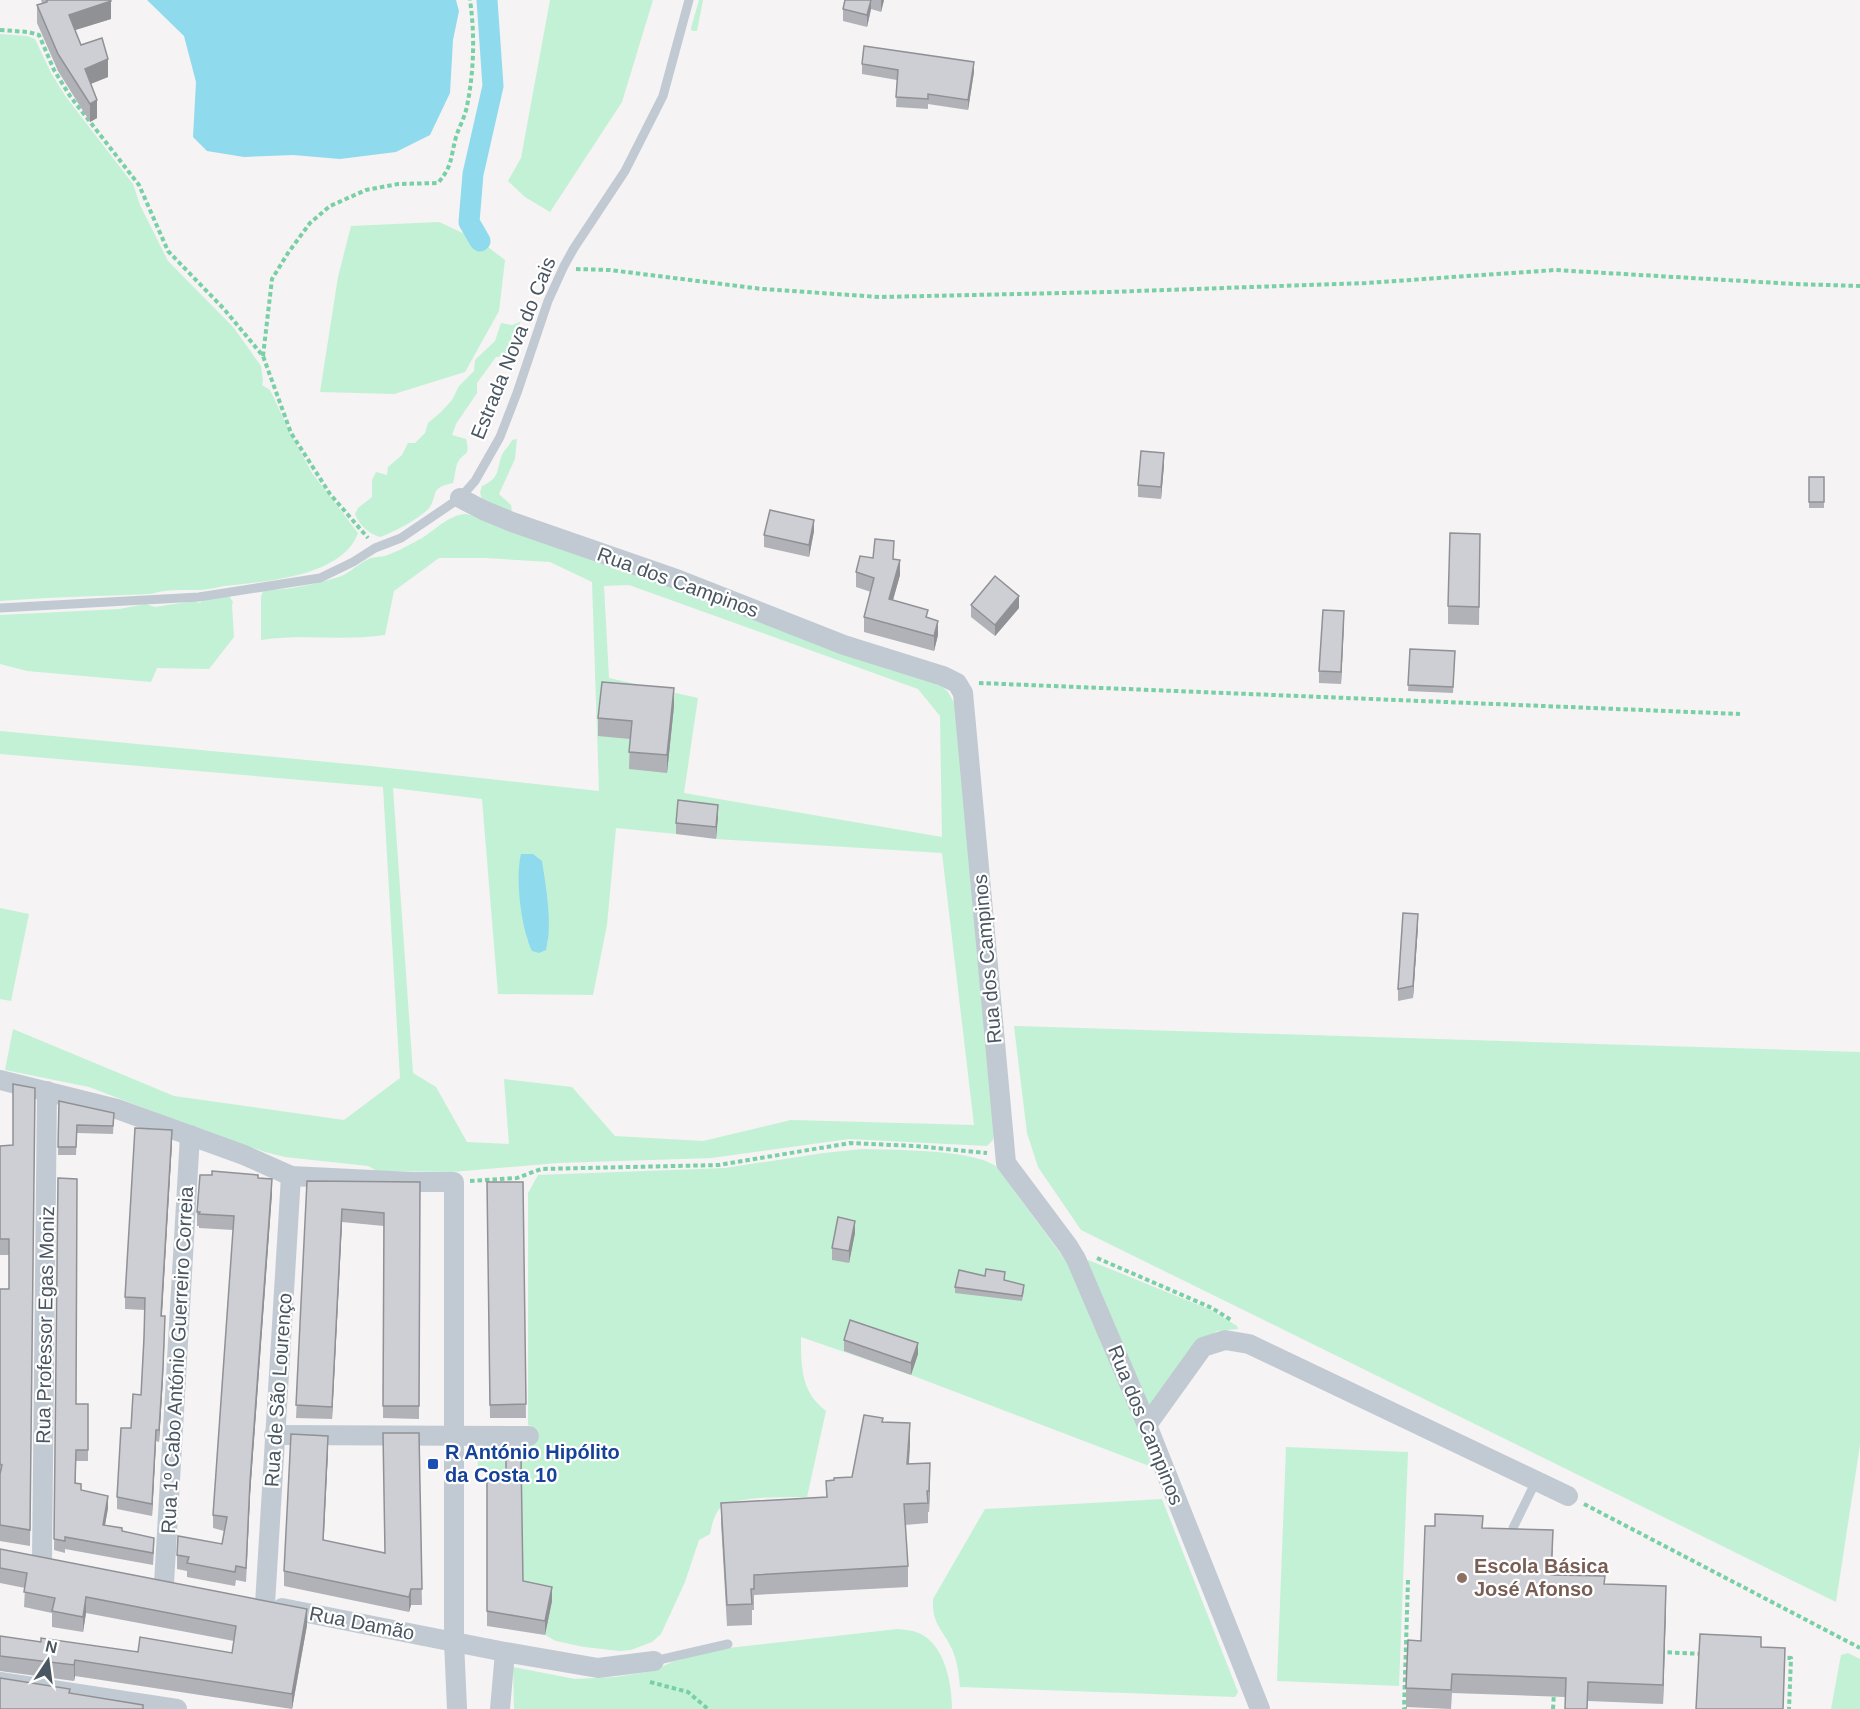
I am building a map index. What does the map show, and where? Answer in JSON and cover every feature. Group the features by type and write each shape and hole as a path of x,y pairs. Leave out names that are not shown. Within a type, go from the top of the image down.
{"street":[{"name":"Rua dos Campinos","path":"460,498 512,522 679,580 844,645 957,682 963,693 1006,1163 1068,1246 1147,1425 1260,1709"},
{"path":"0,1080 117,1109 190,1135 291,1176 454,1182 454,1641 457,1709"},
{"name":"Rua Professor Egas Moniz","path":"42,1560 47,1091"},
{"name":"Rua 1º Cabo António Guerreiro Correia","path":"164,1584 190,1135"},
{"name":"Rua de São Lourenço","path":"265,1604 291,1176"},
{"path":"1147,1425 1203,1347 1225,1340 1249,1344 1568,1496"},
{"path":"274,1435 529,1436"},
{"path":"21,1556 64,1564"},
{"path":"141,1580 186,1588"},
{"name":"Rua Damão","path":"242,1600 598,1668 654,1661"},
{"path":"500,1709 505,1652"},
{"path":"0,1682 177,1709"}],"lane":[{"name":"Estrada Nova do Cais","path":"0,608 199,597 320,578 375,548 401,538 460,498 475,481 500,437 548,301 564,266 626,171 663,96 689,0"},
{"path":"1513,1528 1536,1481"},
{"path":"654,1661 728,1644"}],"path":[{"path":"263,356 272,279 310,223 330,206 366,190 398,184 438,183 449,170 466,107 472,59 473,20 470,0"},
{"path":"0,30 39,35 54,70 70,96 139,185 168,251 224,309 263,356 291,432 330,494 375,548"},
{"path":"564,266 574,269 610,270 762,289 880,297 1366,283 1566,270 1860,286"},
{"path":"957,682 1740,714"},
{"path":"454,1182 517,1178 541,1169 719,1165 850,1143 1004,1154"},
{"path":"1068,1246 1212,1308 1235,1323"},
{"path":"1568,1496 1860,1648"},
{"path":"1408,1580 1404,1709 1408,1709"},
{"path":"1659,1641 1659,1663"},
{"path":"1659,1652 1707,1654"},
{"path":"1773,1657 1791,1658 1789,1709"},
{"path":"645,1681 688,1692 708,1709"},
{"path":"1553,1709 1554,1689"}],"green space":[{"path":"550,0 653,0 622,102 550,212 525,197 508,181 521,158"},
{"path":"699,0 703,0 697,31 692,31 691,28"},
{"path":"0,34 27,36 35,39 51,73 66,97 133,184 140,205 168,261 234,328 261,366 262,385 270,390 312,473 358,533 349,548 336,559 319,568 279,579 207,589 0,601"},
{"path":"439,222 480,241 505,260 499,311 465,372 394,394 320,392 338,277 351,226"},
{"path":"520,322 519,332 511,338 513,349 506,356 496,357 477,383 477,393 456,424 452,435 466,439 468,449 457,464 453,483 440,487 435,492 429,508 406,525 380,537 368,531 355,514 358,508 372,497 372,480 376,472 387,475 388,467 402,455 408,443 415,443 425,433 428,423 452,400 459,386 474,371 475,360 495,341 501,323 512,325"},
{"path":"517,439 515,459 499,494 511,505 512,512 484,504 480,493 482,486 496,475 504,451 512,440"},
{"path":"460,515 476,516 940,684 948,692 956,706 995,1131 993,1140 987,1146 849,1139 711,1158 558,1163 452,1172 377,1171 368,1166 285,1157 265,1152 89,1087 5,1070 13,1029 174,1096 344,1120 400,1078 383,787 0,754 0,731 370,766 599,791 592,582 550,562 439,558 394,591 385,635 261,640 263,591 303,586 339,577 367,560 404,548","holes":["629,585 918,689 940,716 942,837 684,793 698,698 609,678 604,586","393,788 482,799 498,994 593,995 607,925 616,828 676,834 678,813 718,817 716,839 942,853 974,1125 791,1120 703,1141 615,1136 572,1087 504,1079 509,1144 467,1142 436,1087 413,1073","519,865 546,893 548,941 546,950 527,940"]},
{"path":"229,596 233,602 234,637 209,669 157,668 151,682 27,671 0,664 0,615 119,609 146,604 155,607 194,601 200,603"},
{"path":"0,908 29,914 11,1001 0,999"},
{"path":"1014,1026 1860,1052 1860,1445 1836,1602 1081,1230 1038,1167 1027,1133"},
{"path":"862,1149 952,1154 986,1161 997,1167 1068,1264 1133,1414 1152,1467 911,1375 801,1337 802,1369 807,1387 818,1404 826,1411 807,1497 749,1499 728,1503 721,1507 715,1516 710,1534 699,1540 685,1582 661,1634 652,1642 631,1650 620,1651 584,1647 556,1641 545,1635 551,1601 523,1596 522,1490 487,1490 484,1472 478,1468 477,1455 483,1443 533,1432 531,1426 528,1425 528,1193 538,1175 725,1168"},
{"path":"1088,1260 1211,1310 1237,1326 1238,1329 1217,1331 1195,1345 1149,1408 1086,1262"},
{"path":"1286,1447 1408,1452 1399,1686 1277,1681"},
{"path":"1162,1499 1238,1692 1235,1697 960,1687 952,1649 934,1615 933,1599 985,1509"},
{"path":"898,1629 913,1631 924,1636 939,1652 948,1675 952,1709 514,1709 513,1667 575,1679 615,1677 653,1671 672,1662 719,1649"},
{"path":"1848,1653 1860,1659 1860,1709 1831,1709 1841,1655"}],"water":[{"path":"147,0 456,0 459,11 453,40 450,93 430,135 396,152 340,159 293,155 244,157 207,151 193,137 196,82 184,36"},
{"path":"521,854 533,854 542,861 549,929 546,950 539,953 532,951 522,917 519,889"}],"building":[{"path":"47,0 111,1 69,15 81,45 102,38 108,59 85,69 97,100 90,104 58,54 37,5"},
{"path":"845,0 871,0 867,15 843,9"},
{"path":"864,46 974,62 968,100 928,94 928,99 896,97 898,70 862,64"},
{"path":"1141,451 1164,453 1161,487 1138,485"},
{"path":"1809,477 1824,477 1824,502 1809,502"},
{"path":"770,510 814,520 809,545 764,535"},
{"path":"1450,533 1480,534 1479,607 1448,606"},
{"path":"875,539 894,541 893,559 900,560 889,599 928,610 926,617 938,621 934,636 864,617 874,578 856,572 860,556 873,558"},
{"path":"995,576 1019,596 995,625 971,605"},
{"path":"1323,610 1344,611 1341,672 1319,671"},
{"path":"1410,649 1455,651 1453,687 1408,685"},
{"path":"602,682 674,688 667,755 629,752 632,721 598,718"},
{"path":"678,800 718,805 716,827 676,823"},
{"path":"1403,913 1418,914 1413,986 1398,989"},
{"path":"13,1084 35,1088 30,1530 0,1525 2,1465 0,1464 0,1289 9,1289 9,1239 0,1239 0,1146 13,1145"},
{"path":"59,1101 114,1113 113,1126 77,1125 76,1147 58,1147"},
{"path":"135,1128 172,1130 161,1316 165,1316 163,1367 159,1430 156,1430 152,1504 117,1497 121,1428 131,1428 133,1394 141,1395 144,1338 145,1298 125,1297"},
{"path":"212,1171 258,1175 258,1178 272,1179 246,1568 236,1566 235,1572 187,1563 189,1557 177,1555 178,1536 222,1544 227,1517 213,1515 234,1216 197,1212 200,1175 212,1175"},
{"path":"58,1178 77,1179 76,1404 88,1404 88,1450 76,1450 75,1483 81,1484 81,1490 108,1496 103,1525 154,1538 153,1553 65,1537 65,1541 54,1539"},
{"path":"307,1181 420,1182 419,1406 383,1406 384,1213 342,1209 332,1407 296,1405"},
{"path":"487,1182 523,1182 526,1404 490,1405"},
{"path":"838,1217 855,1221 849,1251 832,1248"},
{"path":"986,1269 1005,1272 1004,1280 1024,1285 1022,1296 955,1287 959,1270 985,1276"},
{"path":"850,1320 918,1343 911,1363 844,1340"},
{"path":"864,1415 883,1418 882,1422 910,1423 907,1464 930,1463 928,1503 904,1504 908,1566 754,1575 754,1589 751,1589 752,1604 727,1605 721,1503 827,1497 826,1481 852,1477"},
{"path":"383,1433 419,1433 422,1589 411,1589 409,1597 284,1571 291,1434 328,1436 323,1540 385,1553"},
{"path":"506,1457 521,1457 523,1581 552,1587 545,1621 487,1611 487,1476 506,1476"},
{"path":"1435,1514 1483,1516 1482,1528 1553,1530 1551,1575 1605,1576 1604,1584 1666,1586 1663,1685 1588,1682 1587,1709 1565,1709 1566,1678 1452,1674 1451,1690 1406,1688 1408,1640 1421,1641 1425,1526 1435,1526"},
{"path":"0,1549 307,1609 292,1694 75,1660 74,1665 0,1656 0,1636 41,1642 41,1638 138,1652 140,1637 232,1653 236,1626 86,1597 83,1617 52,1611 55,1598 24,1592 27,1573 0,1568"},
{"path":"1700,1634 1761,1637 1761,1647 1785,1648 1783,1709 1696,1709"},
{"path":"0,1678 70,1689 69,1693 143,1705 143,1709 0,1709"}],"waterway":[{"path":"480,241 469,222 473,174 493,86 487,0"}],"place":[{"name":"R António Hipólito da Costa 10","path":"433,1464"},
{"name":"Escola Básica José Afonso","path":"1462,1578"}]}
